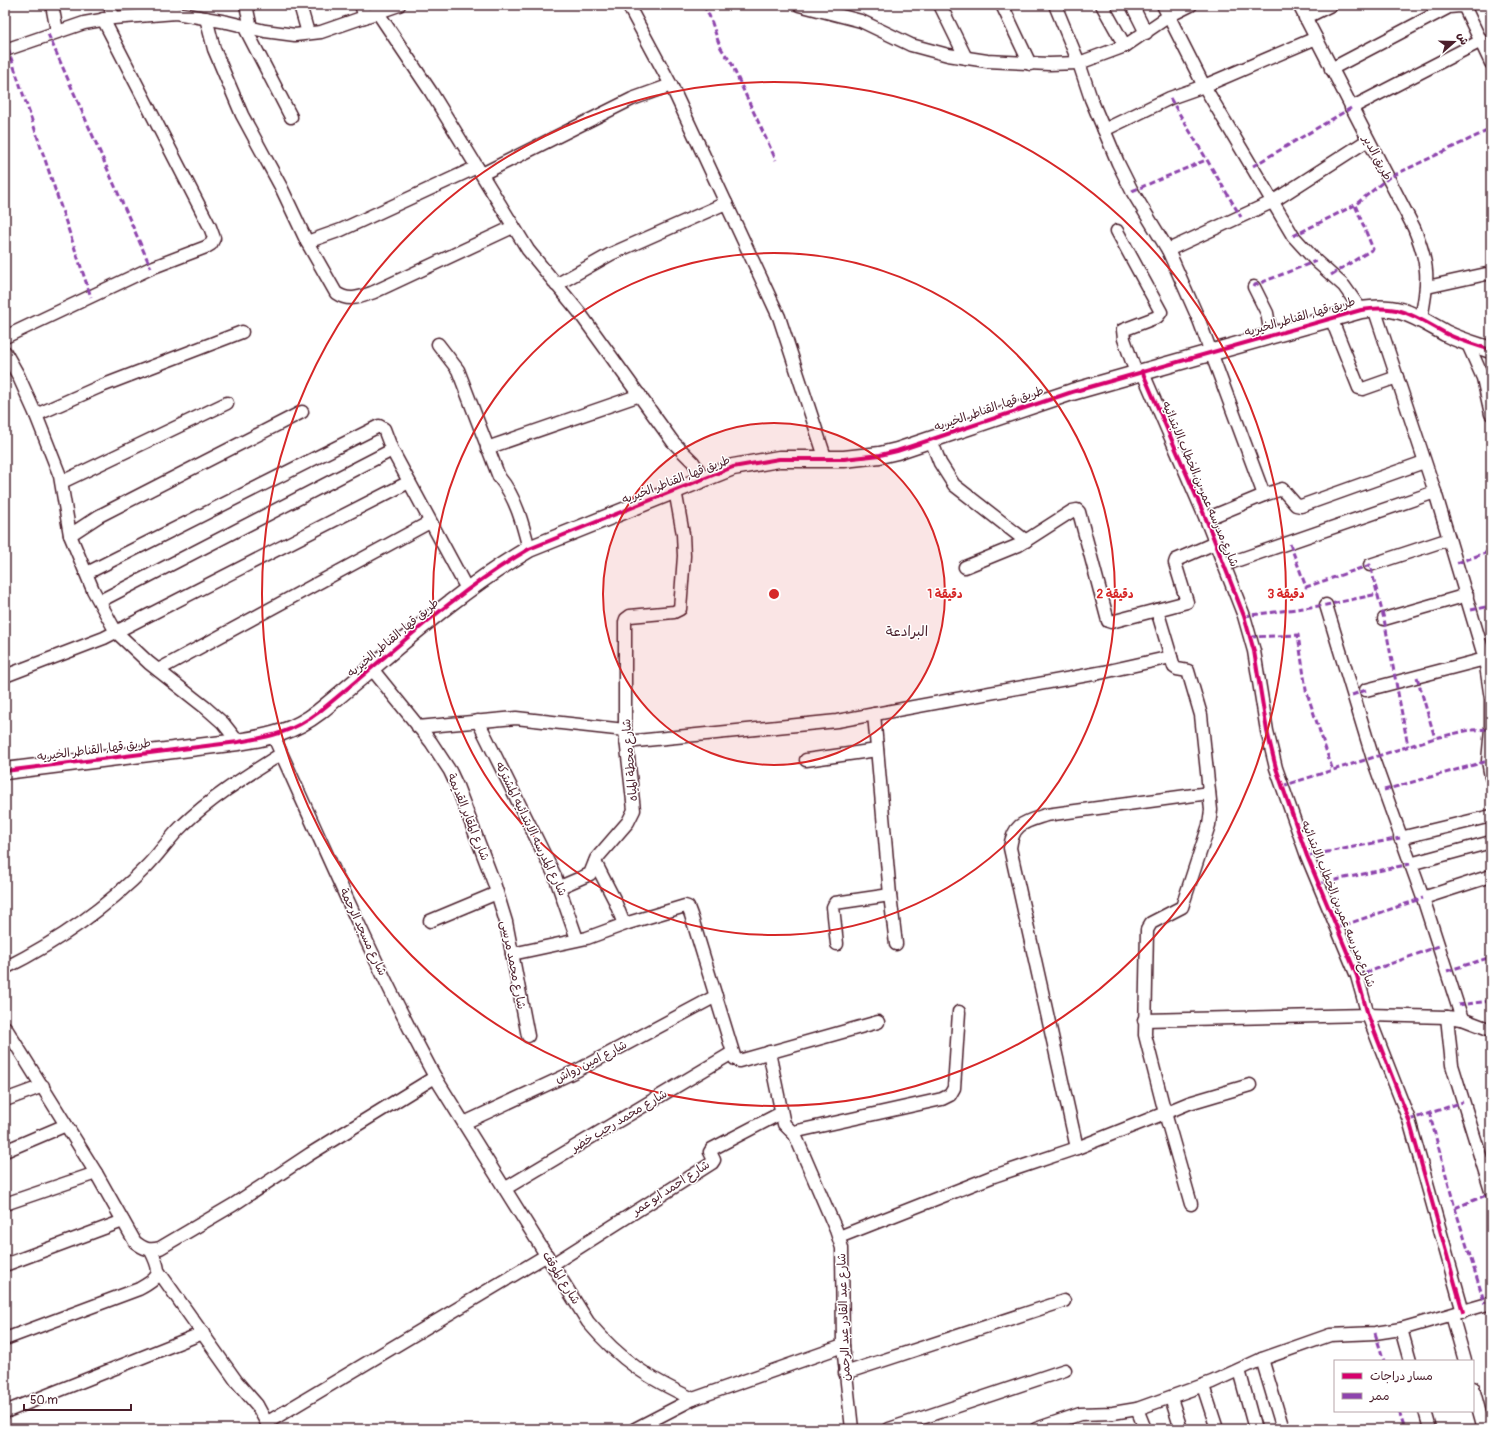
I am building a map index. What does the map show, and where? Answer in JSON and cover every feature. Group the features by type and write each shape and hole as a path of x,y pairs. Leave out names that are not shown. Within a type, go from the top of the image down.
{"street":[{"path":"52,5 57,31"},
{"path":"5,337 151,268 206,247 211,244 214,238 108,18 110,5"},
{"path":"246,5 247,27 291,117"},
{"path":"300,5 308,33"},
{"path":"361,5 365,17"},
{"path":"5,50 57,31 108,18 176,14 184,10 206,18 295,35 321,32 399,5"},
{"path":"628,5 671,84 779,317 826,460"},
{"path":"799,5 824,9 861,21 911,45 948,55 1030,64 1079,63 1125,46 1169,16 1191,5"},
{"path":"940,5 966,58"},
{"path":"1002,5 1030,64"},
{"path":"1055,5 1079,63 1090,99 1104,130 1132,191 1168,250 1199,320 1264,495"},
{"path":"1102,5 1125,46"},
{"path":"1132,5 1146,33"},
{"path":"1163,5 1204,86 1253,166 1272,202 1293,236 1316,261 1368,309 1397,376 1435,492 1485,659 1490,687 1491,729 1488,761 1491,777"},
{"name":"طريق الدير","path":"1299,5 1420,244 1425,261 1427,287 1421,318"},
{"path":"1305,18 1331,5"},
{"path":"1331,69 1449,7 1460,6 1465,8 1491,64"},
{"path":"378,13 388,31 412,62 528,250 579,312 640,395 672,442 693,462 704,479"},
{"path":"206,18 214,49 242,115 281,187 307,242 336,293 342,298 354,298 374,292 514,227"},
{"path":"1104,130 1170,98 1204,86 1316,38"},
{"path":"1352,108 1481,41"},
{"path":"307,242 341,230 480,171 632,99 671,84"},
{"path":"1168,250 1272,202 1368,140"},
{"path":"556,285 611,254 726,204"},
{"name":"شارع مدرسه عمر بن الخطاب الابتدائيه","path":"1118,232 1161,312 1157,317 1124,330 1124,339 1206,519 1250,637 1267,731 1276,768 1314,877 1357,976 1368,1015 1409,1120 1458,1314 1465,1360"},
{"path":"1427,287 1491,273"},
{"path":"1254,287 1267,313 1271,336"},
{"name":"طريق قها, القناطر الخيريه","path":"5,772 238,742 273,736 294,729 307,722 467,589 529,550 675,490 733,468 764,460 795,458 826,460 880,455 931,440 1022,408 1139,372 1368,309 1403,311 1421,318 1448,334 1491,350"},
{"path":"1332,318 1359,388 1363,389 1397,376"},
{"path":"36,415 99,387 242,332"},
{"path":"1467,342 1483,378 1491,414"},
{"path":"438,344 458,370 499,477 505,485 522,520 529,550"},
{"path":"5,352 10,358 36,415 62,482 70,535 116,632 133,649 223,723 238,742"},
{"path":"487,448 640,395"},
{"path":"62,482 227,403"},
{"path":"70,535 99,516 302,412"},
{"path":"87,573 376,427 382,427 392,450 467,589"},
{"path":"931,440 940,464 954,485 1026,541"},
{"path":"100,601 392,450"},
{"path":"1206,519 1282,488 1296,505 1300,506 1424,462"},
{"path":"5,676 104,638 409,482"},
{"name":"شارع محطة المياه","path":"560,887 588,877 595,862 628,822 634,810 626,736 625,622 630,616 674,612 680,609 684,534 675,490"},
{"path":"1224,566 1435,492"},
{"path":"965,567 1026,541 1072,511 1077,510 1079,512 1108,621 1111,622 1187,602 1175,564 1176,560 1215,543"},
{"path":"158,670 430,522"},
{"path":"1370,565 1449,539"},
{"path":"1384,619 1467,595"},
{"path":"1326,605 1352,695 1400,838 1423,898 1462,1020"},
{"path":"1157,610 1175,669 1187,670 1189,672 1198,700 1211,818 1183,904 1180,909 1151,923 1147,930 1144,1020 1148,1049 1191,1204"},
{"path":"418,727 528,718 626,736 804,725 874,714 1104,672 1171,657"},
{"path":"1366,690 1485,659"},
{"name":"شارع المقابر القديمة","path":"372,669 440,756 457,786 497,893"},
{"path":"874,714 890,895 896,944"},
{"name":"شارع المدرسه الابتدائيه المشتركه","path":"478,721 560,887 577,939"},
{"name":"شارع مسجد الرحمة","path":"273,736 386,984 435,1077 464,1122"},
{"path":"806,760 877,750"},
{"path":"5,968 52,941 99,909 148,866 183,825 205,805 281,754"},
{"path":"1077,1148 1010,848 1012,835 1021,824 1046,815 1209,793"},
{"path":"1400,838 1491,816"},
{"path":"1410,864 1491,842"},
{"path":"595,862 614,899 624,924"},
{"path":"1423,898 1491,876"},
{"path":"430,921 497,893"},
{"name":"شارع محمد مرسى","path":"497,893 506,922 528,1036"},
{"path":"837,944 833,907 835,903 890,895"},
{"path":"512,954 577,939 588,938 624,924 681,906 688,907 735,1059 739,1061 878,1022"},
{"name":"شارع امين رواش","path":"464,1122 578,1070 716,996"},
{"path":"793,1132 942,1099 950,1095 954,1088 959,1012"},
{"path":"1144,1020 1368,1015 1447,1017 1462,1020 1491,1030"},
{"path":"1447,1017 1452,1065 1491,1191"},
{"path":"5,1027 96,1173 135,1242 142,1248 151,1251 160,1248 233,1205 310,1154 435,1077"},
{"name":"شارع عبد القادر عبد الرحمن","path":"769,1052 784,1124 793,1132 839,1237 843,1260 843,1346 852,1429"},
{"name":"شارع محمد رجب خضر","path":"506,1188 732,1053"},
{"path":"839,1237 994,1176 1077,1148 1189,1103 1250,1085"},
{"path":"5,1100 42,1086"},
{"name":"شارع احمد ابو عمر","path":"550,1260 712,1163 714,1160 710,1152 712,1149 781,1113"},
{"name":"شارع الموقف","path":"464,1122 588,1322 605,1342 625,1360 646,1375 693,1399"},
{"path":"5,1151 66,1125"},
{"path":"5,1204 96,1173"},
{"path":"5,1265 123,1221"},
{"path":"5,1339 139,1289 157,1278 159,1272 158,1264 151,1251"},
{"path":"159,1272 236,1382 257,1405 269,1426 550,1260"},
{"path":"845,1373 1064,1301"},
{"path":"1036,1429 1080,1414 1113,1414 1137,1409 1203,1386 1262,1359 1330,1335 1375,1333 1401,1329 1458,1314 1491,1303"},
{"path":"1401,1329 1410,1360"},
{"path":"5,1412 202,1333"},
{"path":"635,1429 693,1399 843,1346"},
{"path":"1262,1359 1283,1429"},
{"path":"889,1429 1065,1370"},
{"path":"1240,1370 1255,1429"},
{"path":"1203,1386 1217,1429"},
{"path":"1474,1392 1484,1429"},
{"path":"1171,1398 1181,1429"},
{"path":"1137,1409 1145,1429"},
{"path":"1425,1412 1430,1429"}],"marked path":[{"path":"703,5 709,16 721,48 733,65 776,160"},
{"path":"48,34 151,268"},
{"path":"8,49 91,297"},
{"path":"1170,98 1241,217"},
{"path":"1253,166 1351,108"},
{"path":"1293,236 1355,205 1388,178 1491,129"},
{"path":"1132,191 1206,160"},
{"path":"1331,275 1373,249 1355,205"},
{"path":"1254,287 1255,285 1316,261"},
{"path":"1290,544 1306,587 1370,565 1384,619 1408,746"},
{"path":"1457,563 1491,551"},
{"path":"1244,616 1326,605 1378,594"},
{"path":"1471,610 1491,606"},
{"path":"1250,637 1298,635 1306,690 1333,771"},
{"path":"1417,677 1435,738"},
{"path":"1352,695 1366,690"},
{"path":"1282,786 1435,738 1470,730 1491,729"},
{"path":"1384,790 1488,761"},
{"path":"1307,856 1400,838"},
{"path":"1317,884 1410,864"},
{"path":"1336,928 1423,898"},
{"path":"1357,976 1439,946"},
{"path":"1447,971 1491,957"},
{"path":"1458,1005 1491,1001"},
{"path":"1409,1120 1463,1102"},
{"path":"1429,1112 1455,1208 1485,1304"},
{"path":"1455,1208 1491,1193"},
{"path":"1375,1333 1384,1360"},
{"path":"1399,1412 1405,1429"}],"cycle path":[{"path":"5,771 238,742 281,733 300,724 319,712 447,606 473,586 529,549 733,467 779,459 844,459 880,455 897,451 1072,392 1361,310 1387,309 1407,313 1447,334 1491,350"},
{"path":"1142,371 1206,519 1244,616 1254,651 1267,731 1276,768 1307,856 1357,976 1368,1015 1409,1120 1463,1312"}],"district":[{"name":"البرادعة","path":"907,631"}]}
